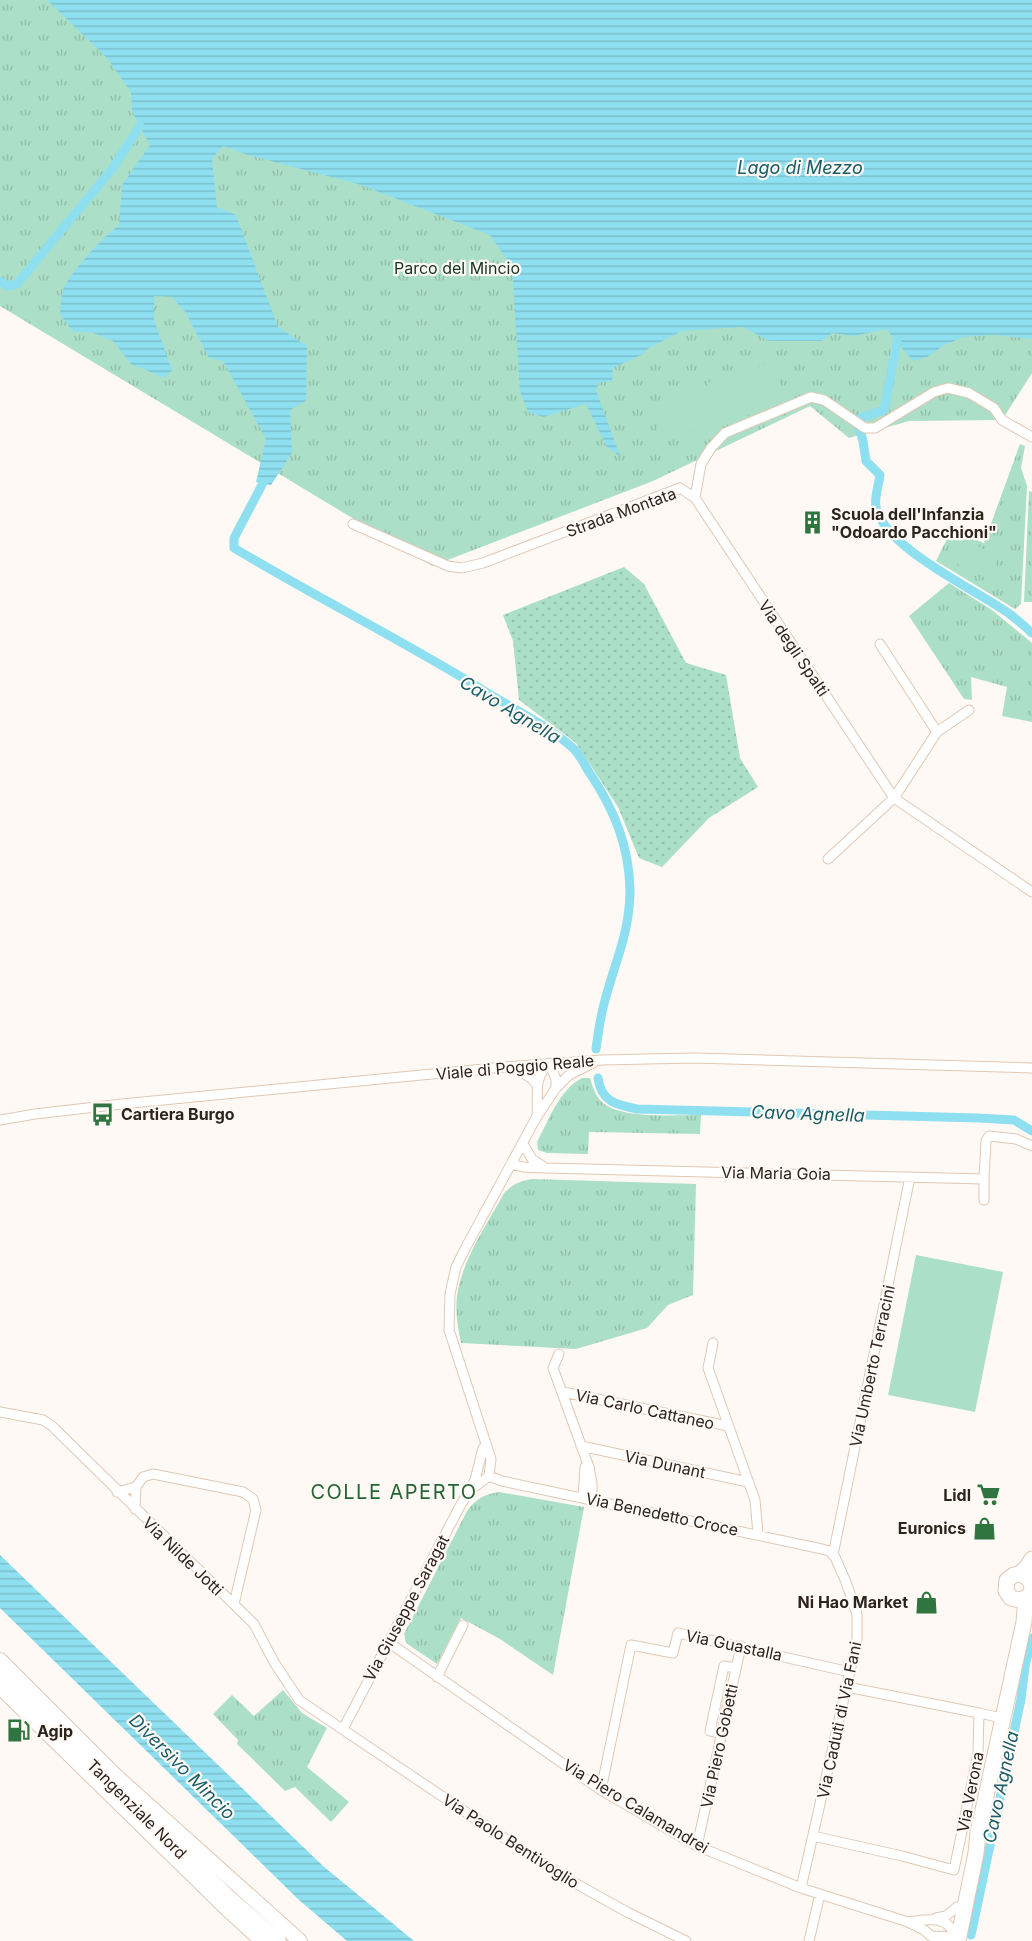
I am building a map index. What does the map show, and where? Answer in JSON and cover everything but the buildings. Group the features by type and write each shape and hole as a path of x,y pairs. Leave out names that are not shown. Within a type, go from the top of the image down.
{"highway":[{"name":"Tangenziale Nord","path":"0,1674 227,1897 278,1941"}],"main road":[{"name":"Via Verona","path":"948,1938 973,1867 978,1833 1020,1638 1029,1583 1027,1567 1032,1559"},
{"name":"Via Verona","path":"1020,1638 1018,1616 1006,1591 1007,1580 1010,1577 1029,1583"},
{"path":"1011,1598 1020,1600 1029,1583"},
{"path":"0,1660 116,1776 300,1941"},
{"path":"0,1687 262,1941"},
{"name":"Via Verona","path":"948,1938 966,1865 978,1833"}],"street":[{"name":"Strada Montata","path":"353,524 448,566 462,567 483,563 680,488 694,498 701,464 711,448 725,433 811,397 824,400 865,428 875,428 934,392 948,388 969,393 994,408 1002,420 1032,436"},
{"name":"Via degli Spalti","path":"694,498 894,798 1032,892"},
{"path":"880,644 937,732"},
{"path":"828,859 894,798 937,732 969,710"},
{"name":"Viale di Poggio Reale","path":"0,1120 99,1106 512,1066 602,1060 694,1058 1032,1068"},
{"name":"Via Giuseppe Saragat","path":"343,1729 463,1500 472,1489 489,1476 491,1459 485,1437 449,1330 450,1294 460,1257 536,1118 556,1088 569,1074 602,1060"},
{"path":"549,1063 556,1079 556,1088"},
{"name":"Via Giuseppe Saragat","path":"536,1118 537,1086 543,1070 549,1063"},
{"path":"512,1066 532,1079 537,1086"},
{"path":"984,1200 986,1141 989,1136 1016,1139 1032,1146"},
{"path":"523,1144 532,1159 546,1168"},
{"name":"Via Maria Goia","path":"511,1164 546,1168 984,1179"},
{"name":"Via Umberto Terracini","path":"833,1555 910,1177"},
{"path":"713,1343 708,1368 755,1500 758,1534"},
{"path":"558,1353 553,1368 586,1458 587,1498"},
{"name":"Via Carlo Cattaneo","path":"563,1392 728,1426"},
{"name":"Via Nilde Jotti","path":"0,1412 43,1420 52,1426 254,1624 274,1662 299,1700 343,1729"},
{"name":"Via Giuseppe Saragat","path":"472,1489 485,1437"},
{"name":"Via Dunant","path":"581,1446 748,1482"},
{"name":"Via Giuseppe Saragat","path":"483,1448 486,1460 484,1473 489,1476"},
{"path":"117,1492 136,1486 143,1477 153,1474 243,1492 254,1499 256,1510 234,1604"},
{"name":"Via Benedetto Croce","path":"489,1476 502,1481 825,1549 833,1555"},
{"path":"135,1509 136,1486"},
{"name":"Via Caduti di Via Fani","path":"801,1888 857,1640 858,1622 846,1582 833,1555"},
{"path":"437,1677 463,1625"},
{"name":"Via Guastalla","path":"601,1790 631,1645 673,1653 678,1633 850,1672"},
{"name":"Via Piero Calamandrei","path":"388,1642 601,1790 697,1846 801,1888 908,1922 948,1938"},
{"name":"Via Piero Gobetti","path":"697,1846 741,1646"},
{"path":"847,1687 1002,1718"},
{"name":"Via Verona","path":"813,1836 954,1870 978,1753 979,1713"},
{"name":"Via Paolo Bentivoglio","path":"343,1729 573,1882 686,1941"},
{"path":"809,1941 820,1894"},
{"name":"Via Piero Calamandrei","path":"908,1922 946,1916 957,1907"},
{"name":"Via Piero Calamandrei","path":"926,1920 944,1921 948,1938"}],"green space":[{"name":"Lago di Mezzo","path":"0,0 1032,0 1032,373 1002,420 909,421 849,438 810,406 653,481 432,566 0,306"},
{"path":"772,362 787,400 716,428 656,435 660,397 710,392 708,383"},
{"path":"1020,444 1025,446 1021,468 1027,486 1021,604 1015,609 936,561 952,529 984,543"},
{"path":"1029,491 1032,492 1032,602 1024,602"},
{"path":"957,536 999,557 988,579 946,558"},
{"path":"624,567 644,584 686,663 726,675 740,758 758,787 709,818 662,867 639,858 618,807 576,743 519,700 513,641 503,615"},
{"path":"949,583 992,610 1032,643 1032,722 1002,716 1007,687 971,677 972,700 964,699 909,616"},
{"path":"582,1078 590,1078 596,1094 603,1103 622,1112 649,1115 701,1115 700,1134 589,1132 588,1154 547,1153 538,1150 537,1142 555,1106 567,1090"},
{"path":"532,1179 696,1184 693,1295 668,1305 647,1328 576,1349 461,1343 457,1296 464,1269 504,1193 517,1183"},
{"path":"916,1255 1003,1272 975,1412 888,1395"},
{"path":"499,1492 584,1507 553,1675 500,1639 461,1618 437,1664 406,1643 404,1634 467,1511 481,1498"},
{"path":"283,1690 302,1713 327,1728 307,1767 349,1802 331,1822 295,1787 285,1791 237,1744 238,1740 213,1714 232,1695 254,1716"}],"water":[{"name":"Lago di Mezzo","path":"47,0 1032,0 1032,339 994,335 963,337 943,346 927,357 913,361 886,329 854,336 832,333 822,341 769,341 743,327 682,331 613,368 612,382 599,382 596,390 620,456 607,447 586,404 543,417 528,412 520,392 512,267 490,235 358,184 248,155 223,146 212,158 217,207 236,215 278,327 307,346 306,401 290,410 292,453 271,485 256,482 266,439 223,361 209,358 186,313 172,297 154,296 154,320 172,370 165,378 131,364 113,341 91,332 73,332 60,314 63,290 72,274 96,246 119,225 122,185 150,145 132,111 131,92 107,58"},
{"name":"Diversivo Mincio","path":"0,1555 323,1866 414,1941 347,1941 299,1900 0,1608"}],"waterway":[{"path":"0,281 7,286 17,284 112,169 140,126"},
{"path":"897,342 884,410 857,419 866,461 880,475 876,507 883,522 913,553 1011,615 1032,633"},
{"name":"Cavo Agnella","path":"263,483 234,538 234,548 424,655 543,726 574,749 598,786 613,814 623,843 630,890 627,920 599,1026 596,1049"},
{"name":"Cavo Agnella","path":"598,1078 603,1092 611,1101 637,1109 1014,1120 1032,1131"},
{"name":"Cavo Agnella","path":"971,1935 1032,1638"}],"place":[{"name":"Scuola dell'Infanzia \"Odoardo Pacchioni\"","path":"813,523"},
{"name":"Cartiera Burgo","path":"103,1114"},
{"name":"Lidl","path":"989,1495"},
{"name":"Euronics","path":"984,1528"},
{"name":"Ni Hao Market","path":"926,1602"},
{"name":"Agip","path":"19,1731"}],"district":[{"name":"COLLE APERTO","path":"394,1492"}],"park label":[{"name":"Parco del Mincio","path":"457,268"}]}
